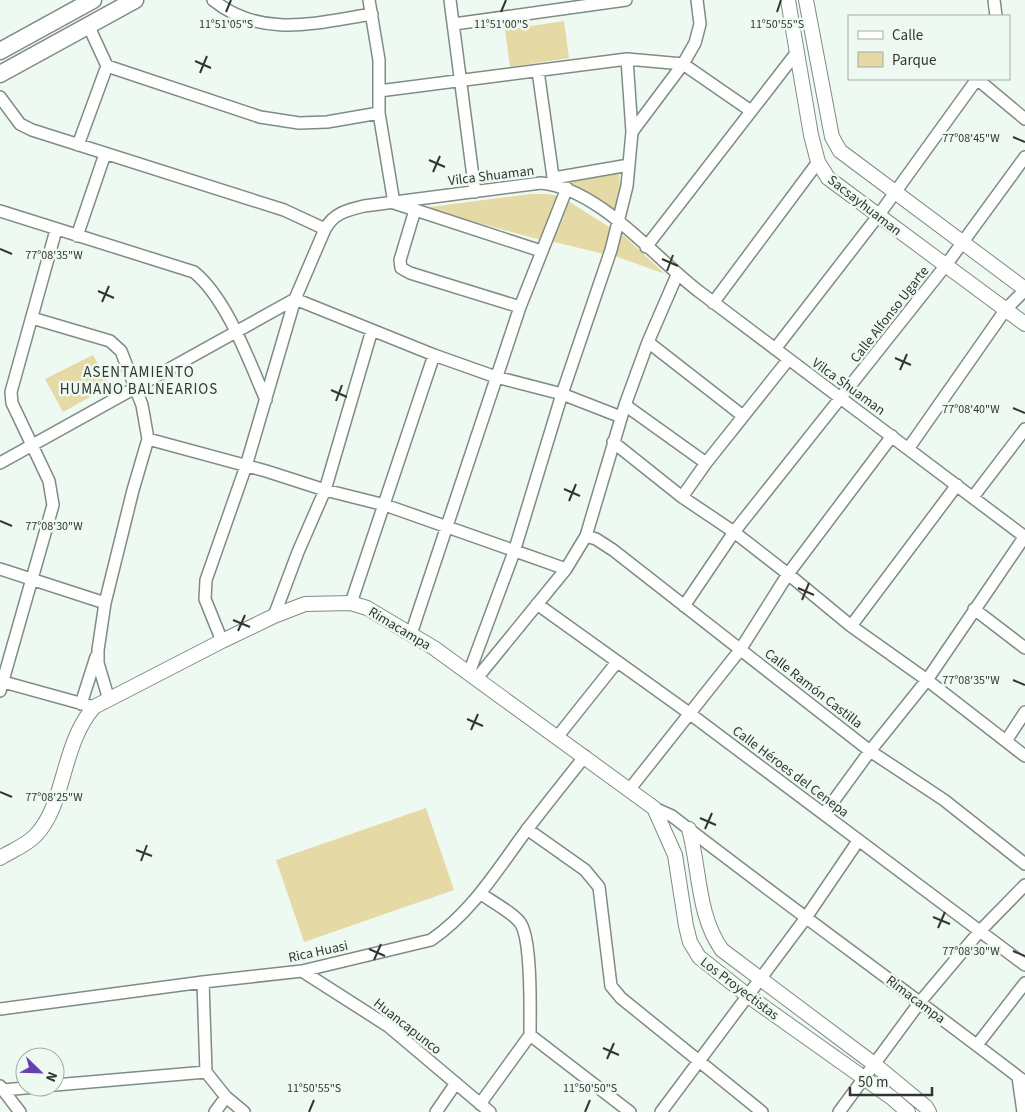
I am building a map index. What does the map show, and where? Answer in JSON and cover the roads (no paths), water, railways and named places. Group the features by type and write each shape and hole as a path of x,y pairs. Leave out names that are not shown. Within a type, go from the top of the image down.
{"main road":[{"path":"0,51 75,4 93,0"},
{"path":"0,74 136,0"}],"street":[{"path":"213,0 230,13 258,23 291,26 372,14"},
{"path":"370,0 379,60 379,113 394,203 541,251"},
{"path":"450,0 475,192"},
{"path":"454,24 600,2 626,0"},
{"path":"632,132 683,64 698,34 700,13 697,0"},
{"name":"Sacsayhuaman","path":"788,0 818,162 828,178 1025,324"},
{"path":"806,0 832,137 840,151 1025,290 1006,309 908,449"},
{"path":"994,0 996,15"},
{"path":"89,26 108,66 260,117 299,123 327,122 379,113"},
{"path":"646,247 797,52"},
{"path":"379,91 627,59 683,64 751,111"},
{"path":"473,676 514,552 562,394 619,223 629,164 632,132 627,59"},
{"path":"78,145 108,66"},
{"path":"538,71 554,181 629,164"},
{"path":"775,350 878,216 976,80"},
{"path":"978,80 1025,119"},
{"path":"0,97 20,124 105,154 284,210 325,229"},
{"path":"77,236 105,154"},
{"name":"Calle Alfonso Ugarte","path":"684,606 734,532 946,265 1025,157"},
{"path":"713,303 818,162"},
{"name":"Vilca Shuaman","path":"222,641 205,599 204,590 246,466 295,299 325,229 342,212 526,184 554,181 619,223 677,275 713,303 1025,536"},
{"path":"411,634 520,307 567,188"},
{"path":"415,210 400,260 402,268 410,273 520,307"},
{"path":"0,212 194,272 203,280 236,332 266,400"},
{"path":"32,318 110,341 121,351 142,405 148,439 133,490 106,603 87,706 1,685 30,579 53,505 49,481 12,403 11,392 17,364 32,318 56,230"},
{"path":"473,676 566,569 586,536 625,405 648,342 677,275"},
{"path":"0,463 295,299 434,355 496,376 562,394 621,417"},
{"path":"274,616 298,552 325,490 372,330"},
{"path":"648,342 743,416"},
{"path":"351,603 434,355"},
{"path":"682,497 706,463 788,360"},
{"path":"625,405 706,463"},
{"path":"973,497 1025,429"},
{"path":"629,790 740,650 788,574 892,436"},
{"path":"148,439 325,490 385,505 566,569"},
{"path":"613,442 682,497 734,532 850,626 927,680 1025,756"},
{"path":"850,626 957,485"},
{"name":"Calle Ramón Castilla","path":"586,536 596,539 613,550 870,751 944,800 1025,864"},
{"path":"824,814 870,751 927,680 1025,536"},
{"path":"0,569 106,603"},
{"name":"Rimacampa","path":"0,858 35,837 42,827 58,791 75,734 87,706 109,700 274,616 305,604 351,603 384,617 411,634 558,736 654,808 672,816 806,919 1022,1079"},
{"name":"Calle Héroes del Cenepa","path":"537,604 689,713 1025,965"},
{"path":"974,609 1025,648"},
{"path":"98,650 98,663 109,700"},
{"path":"558,736 617,662"},
{"path":"1006,741 1025,712"},
{"name":"Rica Huasi","path":"0,1009 302,971 431,940 449,928 481,894 527,829 585,756"},
{"name":"Los Proyectistas","path":"654,808 675,855 690,942 698,957 908,1112"},
{"path":"527,829 585,870 599,887 611,986 620,998 762,1112"},
{"path":"689,829 711,935 722,950 874,1064 926,1107 929,1112"},
{"path":"661,1112 747,995 806,919 858,841"},
{"path":"839,1112 920,1002 979,932 1025,885"},
{"path":"480,1104 530,1035 531,990 527,948 521,924 481,894"},
{"name":"Huancapunco","path":"302,971 388,1026 490,1112"},
{"path":"203,982 206,1072 226,1098 244,1112"},
{"path":"977,1046 1025,983"},
{"path":"530,1035 630,1112"},
{"path":"65,1084 206,1072"},
{"path":"1022,1079 1023,1112"},
{"path":"436,1112 456,1083"},
{"path":"2,1088 15,1088"},
{"path":"2,1088 20,1112"},
{"path":"215,1112 226,1098"}],"district":[{"name":"ASENTAMIENTO HUMANO BALNEARIOS","path":"139,380"}]}
